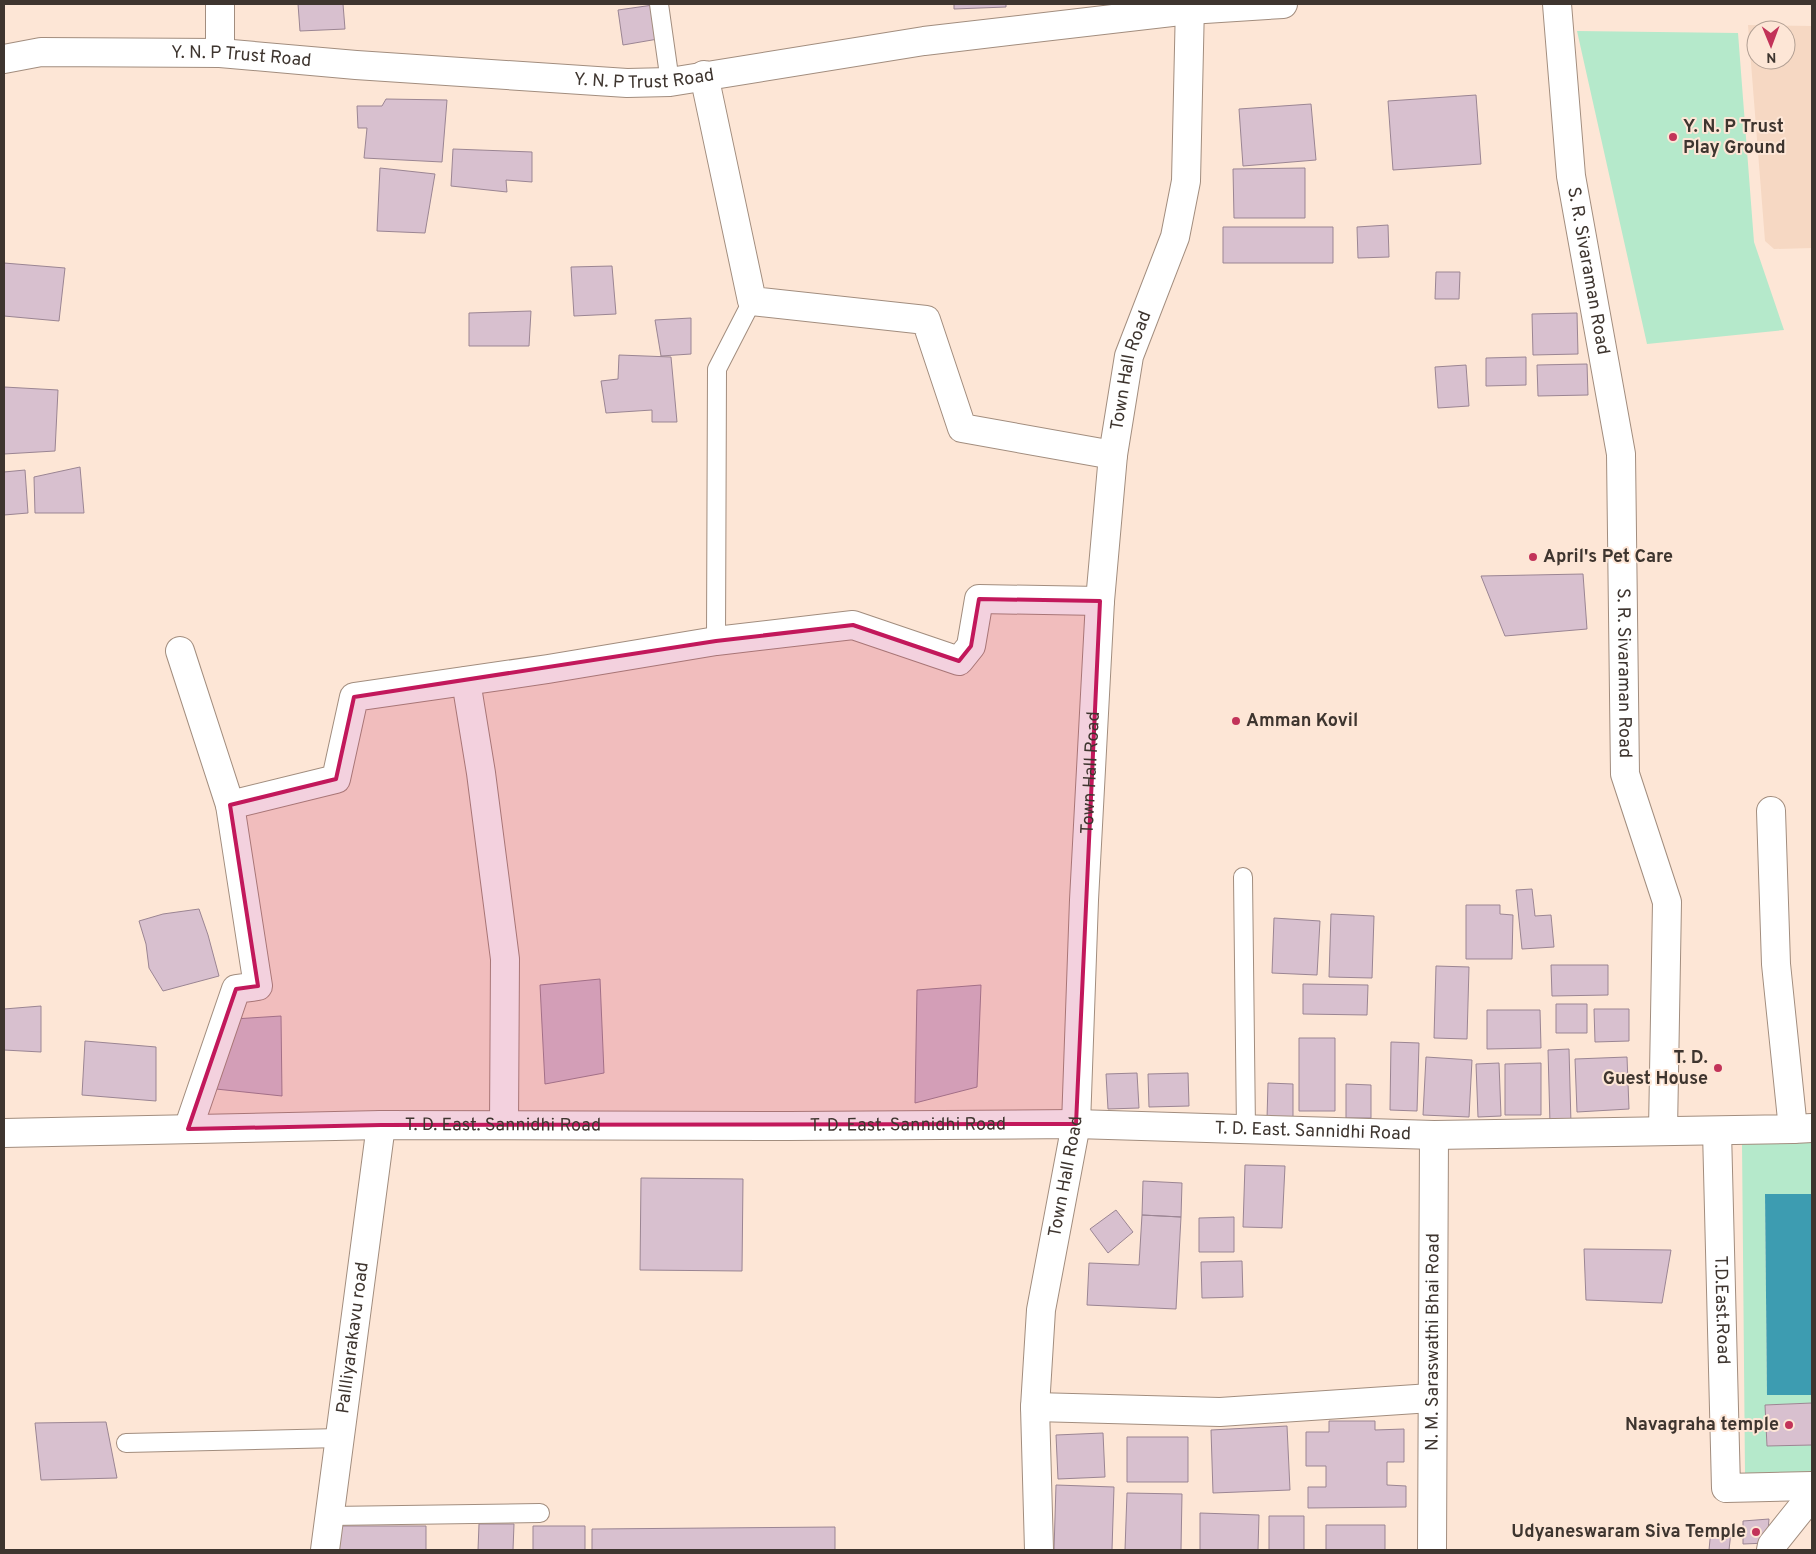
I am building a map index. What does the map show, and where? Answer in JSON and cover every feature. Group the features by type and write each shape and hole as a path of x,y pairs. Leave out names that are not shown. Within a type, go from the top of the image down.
{"street":[{"path":"220,4 220,53"},
{"name":"Y. N. P Trust Road","path":"4,58 41,52 220,53 356,65 627,83 670,82 924,41 1190,7 1283,4"},
{"name":"S. R. Sivaraman Road","path":"1557,4 1571,176 1622,454 1626,774 1667,902 1663,1131"},
{"name":"Town Hall Road","path":"1039,1550 1035,1407 1041,1310 1076,1124 1084,900 1100,601 1113,455 1129,356 1175,237 1186,181 1190,7"},
{"path":"704,75 752,301 926,320 962,428 1113,455"},
{"path":"230,805 336,779 354,697 716,641 852,626 958,661 971,646 979,599 1100,601"},
{"path":"180,651 230,805 258,986 236,989 188,1129"},
{"path":"466,681 481,773 505,958 504,1125"},
{"path":"1770,811 1776,964 1803,1129"},
{"name":"T. D. East. Sannidhi Road","path":"4,1133 381,1125 799,1126 1076,1124 1434,1135 1803,1129"},
{"name":"Pallliyarakavu road","path":"325,1550 381,1125"},
{"name":"T.D.East.Road","path":"1717,1131 1726,1488 1812,1486"},
{"name":"N. M. Saraswathi Bhai Road","path":"1432,1550 1434,1135"},
{"path":"1035,1407 1220,1412 1432,1398"},
{"path":"1772,1550 1772,1545 1812,1495"}],"lane":[{"path":"659,4 670,82"},
{"path":"716,641 717,369 752,301"},
{"path":"1243,877 1246,1130"},
{"path":"126,1443 340,1438"},
{"path":"330,1516 540,1513"}],"highlighted area":[{"path":"979,599 1100,601 1076,1124 381,1125 188,1129 236,989 258,986 230,805 336,779 354,697 716,641 853,625 959,661 971,646"}],"shaded area":[{"path":"1796,26 1812,26 1812,248 1774,249 1765,241 1752,70 1796,70"}],"green space":[{"name":"Y. N. P Trust Play Ground","path":"1577,31 1738,33 1754,242 1784,330 1647,344"},
{"path":"1812,1142 1812,1194 1765,1195 1767,1395 1812,1395 1812,1403 1765,1405 1767,1446 1812,1445 1812,1473 1745,1473 1742,1143"}],"water":[{"path":"1765,1194 1812,1194 1812,1395 1767,1395"}],"building":[{"path":"298,4 343,4 345,29 300,31"},
{"path":"954,4 1006,4 1006,7 954,9"},
{"path":"653,5 658,39 623,45 618,10"},
{"path":"1476,95 1481,164 1393,170 1388,101"},
{"path":"386,99 447,100 442,162 364,158 367,128 358,128 357,106 382,106"},
{"path":"1311,104 1316,160 1243,166 1239,109"},
{"path":"453,149 532,152 532,182 506,180 507,192 451,186"},
{"path":"380,168 435,174 425,233 377,231"},
{"path":"1305,168 1305,218 1234,218 1233,169"},
{"path":"1388,225 1389,257 1358,258 1357,227"},
{"path":"1223,227 1333,227 1333,263 1223,263"},
{"path":"4,263 65,268 59,321 4,316"},
{"path":"612,266 616,314 574,316 571,267"},
{"path":"1436,272 1460,272 1459,299 1435,299"},
{"path":"531,311 529,346 469,346 469,313"},
{"path":"1577,313 1578,354 1533,355 1532,314"},
{"path":"691,318 691,354 661,356 655,320"},
{"path":"619,355 671,357 677,422 652,422 652,410 606,413 601,381 618,379"},
{"path":"1526,357 1526,385 1486,386 1486,358"},
{"path":"1587,364 1588,395 1538,396 1537,365"},
{"path":"1466,365 1469,406 1438,408 1435,367"},
{"path":"4,387 58,390 55,451 4,454"},
{"path":"80,467 84,513 35,513 34,477"},
{"path":"25,470 28,513 4,515 4,472"},
{"path":"1583,574 1587,629 1505,636 1481,576"},
{"path":"1532,889 1535,916 1551,915 1554,947 1522,949 1516,890"},
{"path":"1466,905 1500,905 1500,914 1513,915 1512,959 1466,959"},
{"path":"199,909 219,976 163,991 149,968 146,944 139,921 163,914"},
{"path":"1331,914 1374,916 1372,978 1329,977"},
{"path":"1274,918 1320,921 1317,975 1272,973"},
{"path":"1551,965 1608,965 1608,995 1552,996"},
{"path":"1436,966 1469,967 1467,1039 1434,1038"},
{"path":"600,979 604,1073 545,1084 540,985"},
{"path":"1303,984 1368,985 1367,1015 1303,1014"},
{"path":"981,985 977,1087 915,1103 917,990"},
{"path":"1556,1004 1587,1004 1587,1033 1556,1033"},
{"path":"41,1006 41,1052 4,1050 4,1009"},
{"path":"1594,1009 1629,1009 1629,1041 1595,1042"},
{"path":"1487,1010 1540,1010 1541,1048 1487,1049"},
{"path":"281,1016 282,1096 216,1089 234,1019"},
{"path":"1299,1038 1335,1038 1335,1111 1299,1111"},
{"path":"85,1041 156,1047 156,1101 82,1095"},
{"path":"1391,1042 1419,1043 1417,1111 1390,1110"},
{"path":"1569,1049 1571,1124 1550,1124 1548,1050"},
{"path":"1426,1057 1472,1060 1469,1117 1423,1115"},
{"path":"1627,1057 1629,1109 1577,1112 1575,1059"},
{"path":"1499,1063 1501,1116 1478,1117 1476,1064"},
{"path":"1541,1063 1541,1115 1505,1115 1505,1064"},
{"path":"1137,1073 1139,1108 1108,1109 1106,1074"},
{"path":"1188,1073 1189,1106 1149,1107 1148,1074"},
{"path":"1268,1083 1293,1084 1293,1119 1267,1119"},
{"path":"1346,1084 1371,1085 1371,1118 1346,1118"},
{"path":"1245,1165 1285,1166 1282,1228 1243,1227"},
{"path":"641,1178 743,1179 742,1271 640,1270"},
{"path":"1143,1181 1182,1183 1181,1217 1142,1215"},
{"path":"1116,1210 1133,1232 1108,1253 1090,1229"},
{"path":"1142,1215 1181,1217 1176,1309 1087,1305 1089,1263 1139,1265"},
{"path":"1234,1217 1234,1252 1199,1252 1199,1218"},
{"path":"1584,1249 1671,1250 1662,1303 1586,1300"},
{"path":"1242,1261 1243,1297 1202,1298 1201,1262"},
{"name":"Navagraha temple","path":"1812,1403 1812,1445 1767,1446 1765,1405"},
{"path":"1329,1421 1375,1421 1375,1430 1404,1429 1404,1462 1387,1462 1387,1485 1406,1486 1406,1507 1308,1508 1308,1487 1326,1487 1326,1466 1306,1466 1306,1432 1329,1432"},
{"path":"106,1422 117,1478 41,1480 35,1423"},
{"path":"1287,1426 1290,1490 1213,1493 1211,1430"},
{"path":"1103,1433 1105,1477 1058,1479 1056,1435"},
{"path":"1127,1437 1188,1437 1188,1482 1127,1482"},
{"path":"1056,1485 1114,1487 1112,1550 1054,1550"},
{"path":"1127,1493 1182,1494 1181,1550 1125,1550"},
{"path":"1200,1513 1259,1515 1258,1550 1200,1550"},
{"path":"1269,1516 1304,1516 1304,1550 1269,1550"},
{"name":"Udyaneswaram Siva Temple","path":"1769,1519 1767,1543 1743,1544 1743,1521"},
{"path":"479,1524 514,1524 513,1550 478,1550"},
{"path":"1326,1525 1385,1525 1385,1550 1326,1550"},
{"path":"338,1526 426,1526 426,1550 338,1550"},
{"path":"533,1526 585,1526 585,1550 533,1550"},
{"path":"835,1527 835,1550 592,1550 592,1529"},
{"path":"1711,1529 1731,1532 1729,1550 1709,1550"}],"place":[{"name":"Y. N. P Trust Play Ground","path":"1673,137"},
{"name":"April's Pet Care","path":"1533,557"},
{"name":"Amman Kovil","path":"1236,721"},
{"name":"T. D. Guest House","path":"1718,1068"},
{"name":"Navagraha temple","path":"1789,1425"},
{"name":"Udyaneswaram Siva Temple","path":"1756,1532"}]}
